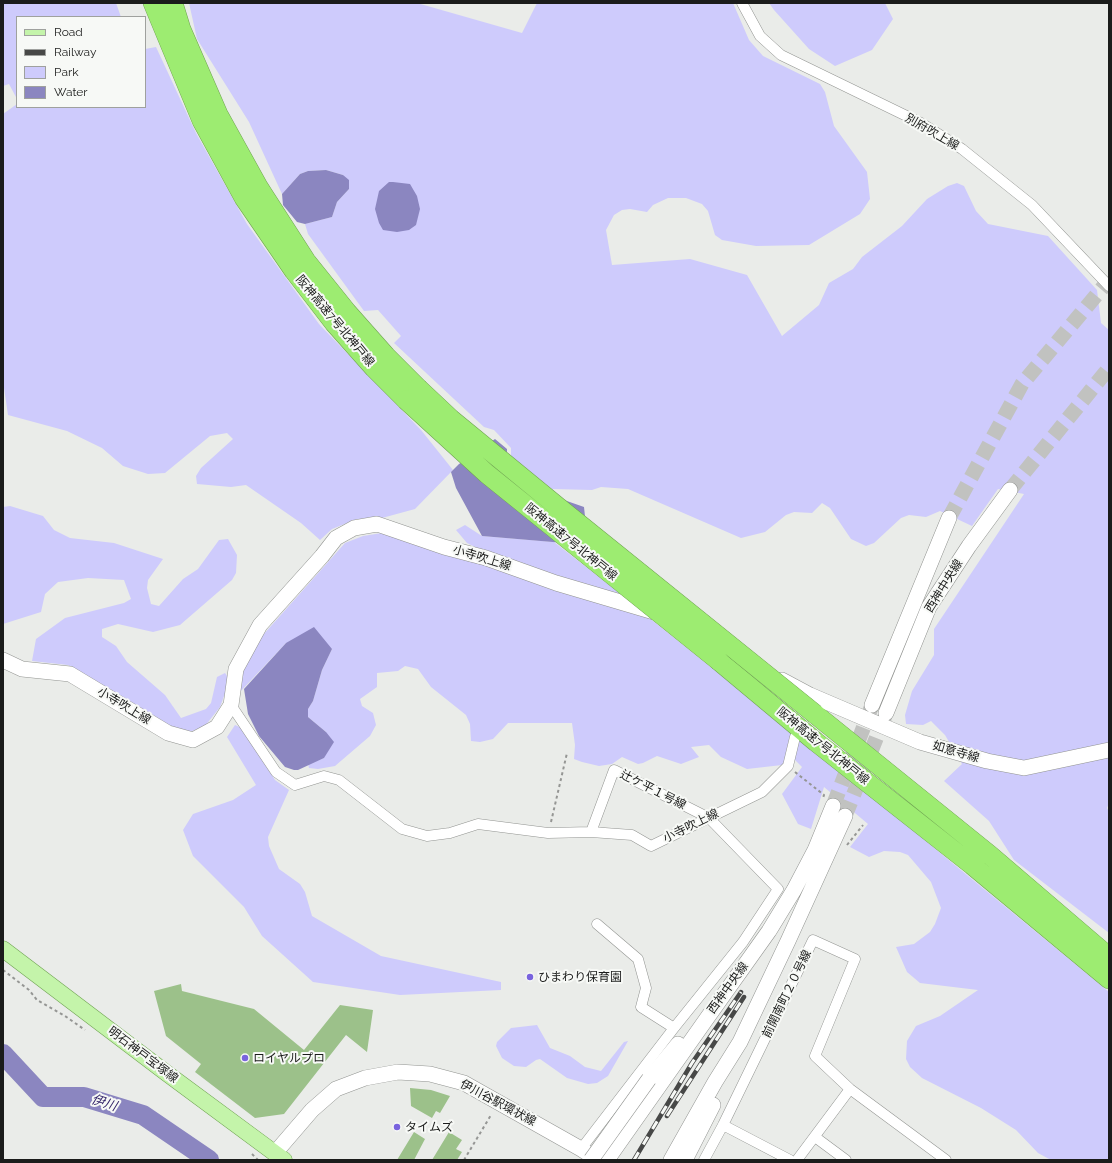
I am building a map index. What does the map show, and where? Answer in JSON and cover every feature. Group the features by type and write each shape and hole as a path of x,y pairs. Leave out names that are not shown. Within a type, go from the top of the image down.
{"highway":[{"name":"阪神高速7号北神戸線","path":"153,3 202,121 244,198 294,271 334,323 374,368 451,419 991,856 1109,957"},
{"name":"阪神高速7号北神戸線","path":"173,3 181,29 218,114 258,188 306,261 347,312 386,356 412,394 487,474 719,661 816,742 972,865 1109,979"}],"main road":[{"name":"明石神戸宝塚線","path":"3,949 279,1156"}],"street":[{"name":"別府吹上線","path":"742,3 760,36 781,55 920,123 962,149 1032,205 1109,286"},
{"name":"西神中央線","path":"886,713 929,607 969,546 1010,490"},
{"name":"西神中央線","path":"872,705 949,518"},
{"name":"小寺吹上線","path":"3,660 22,669 70,674 168,733 193,740 217,727 231,705 236,669 260,625 322,556 336,538 354,528 377,524 444,547 486,558 556,583 634,605 667,617 700,633 739,657 810,695"},
{"name":"如意寺線","path":"810,695 920,742 988,761 1024,768 1109,750"},
{"name":"小寺吹上線","path":"231,705 276,772 295,785 324,776 339,780 402,830 427,836 450,833 478,824 548,833 592,832 632,835 651,846 762,792 788,766 796,737"},
{"name":"辻ケ平１号線","path":"592,832 614,770 709,818"},
{"name":"西神中央線","path":"607,1160 770,931 815,850 828,801"},
{"path":"671,1160 715,1082 740,1042 845,816"},
{"path":"586,1154 674,1028 743,942 778,889 709,818"},
{"path":"598,924 638,959 646,988 641,1007 674,1028"},
{"name":"前開南町２０号線","path":"704,1160 723,1125 814,940 855,959 815,1056 850,1089 946,1160"},
{"path":"688,1153 734,1065 788,941"},
{"path":"586,1154 751,957"},
{"name":"伊川谷駅環状線","path":"279,1156 312,1110 336,1089 365,1078 398,1072 430,1074 464,1083 598,1160"},
{"path":"797,1160 850,1089"},
{"path":"723,1125 790,1160"},
{"path":"815,1137 846,1160"}],"path":[{"path":"548,833 567,753"},
{"path":"788,766 828,801"},
{"path":"846,846 863,825"},
{"path":"464,1160 491,1115"}],"green space":[{"path":"3,3 116,3 121,16 16,16 16,97 9,84 3,86"},
{"path":"189,3 417,3 522,33 537,3 733,3 749,40 763,56 820,84 825,92 834,126 867,172 870,199 860,214 809,245 756,246 722,240 715,235 708,211 702,204 686,198 668,198 653,205 647,212 630,209 622,210 614,215 606,230 612,265 690,259 747,275 782,336 819,305 829,283 853,269 862,257 902,226 927,199 948,186 957,183 964,186 976,211 988,224 1048,236 1097,290 1101,323 1109,330 1109,803 1107,808 1109,812 1109,933 1014,860 989,821 944,781 962,764 945,735 931,721 923,725 906,724 905,715 912,691 934,655 934,629 1024,494 998,489 972,526 940,511 926,517 909,515 901,518 874,543 866,546 851,539 830,508 822,503 812,513 794,512 786,515 765,532 741,538 628,489 601,487 592,490 552,489 511,456 511,448 494,430 484,427 394,343 401,336 378,310 364,311 308,234 305,224 332,217 337,202 349,189 343,175 326,170 308,171 300,174 282,194 249,122 197,39"},
{"path":"769,3 885,3 893,19 872,50 835,66 809,49"},
{"path":"156,47 196,133 247,224 319,324 421,430 453,470 415,509 382,518 357,519 332,529 320,540 301,523 246,485 231,487 197,484 196,476 201,468 233,439 227,433 210,436 165,473 148,474 123,466 102,448 67,431 8,415 3,381 3,114 16,105 16,108 146,108 146,49"},
{"path":"10,506 43,516 54,530 70,538 114,543 163,559 148,580 147,588 151,604 159,606 183,579 198,569 219,540 228,539 237,555 236,573 232,580 180,625 153,632 118,624 102,629 102,637 116,646 127,662 165,695 181,718 206,709 211,703 217,677 225,673 230,680 220,707 205,726 187,733 170,731 68,665 32,661 36,639 65,618 124,603 131,599 124,580 88,578 58,582 45,594 41,612 3,624 3,507"},
{"path":"465,525 482,536 554,542 622,595 499,559 467,543 456,530"},
{"path":"382,533 643,613 831,763 1109,992 1109,1160 1051,1160 1038,1153 1016,1130 981,1108 922,1078 910,1067 906,1059 907,1041 916,1026 940,1016 978,990 920,983 907,972 896,947 914,944 930,932 935,924 941,908 931,882 908,855 900,852 884,851 869,857 850,847 868,824 824,787 811,829 798,824 782,794 802,767 794,759 782,765 747,769 721,757 709,745 691,747 699,757 681,764 657,756 638,764 622,757 612,764 599,766 574,759 575,745 572,723 508,723 493,739 480,742 471,741 470,724 466,715 431,687 418,669 405,666 398,671 377,673 377,687 360,699 362,706 373,713 376,725 370,736 335,766 318,769 309,768 308,764 324,758 326,732 308,717 308,709 313,701 322,670 332,649 286,643 239,693 244,666 263,635 345,543 363,536"},
{"path":"235,725 242,728 275,780 289,790 268,837 269,846 279,869 300,884 305,892 312,916 381,956 501,982 501,990 400,995 313,982 262,936 244,907 193,856 183,830 193,814 233,800 256,785 227,737"},
{"path":"537,1025 550,1048 570,1056 585,1067 601,1071 624,1042 628,1041 608,1076 597,1083 588,1084 567,1078 540,1059 526,1067 514,1066 502,1058 496,1046 497,1042 511,1028"}],"water":[{"path":"326,170 343,175 349,180 349,189 337,202 332,217 305,224 297,222 283,205 282,194 300,174 308,171"},
{"path":"389,182 410,184 417,196 420,209 416,225 409,230 397,232 383,230 379,223 375,209 379,191"},
{"path":"495,439 507,449 507,465 544,493 584,507 588,545 482,536 456,488 451,472 459,464"},
{"path":"314,627 332,649 322,670 313,701 308,709 308,717 326,732 334,742 324,758 298,770 294,770 285,767 259,736 248,714 244,689 286,643"}],"building":[{"path":"181,984 182,991 254,1009 304,1050 340,1005 373,1010 367,1052 346,1035 284,1114 255,1118 195,1072 201,1064 166,1036 154,991"},
{"path":"410,1088 431,1090 450,1096 440,1113 436,1111 432,1118 411,1106"},
{"path":"414,1132 425,1139 414,1160 397,1160"},
{"path":"449,1132 462,1140 456,1149 462,1152 457,1160 432,1160"}],"waterway":[{"name":"伊川","path":"3,1054 43,1097 84,1097 143,1115 209,1160"}],"tunnel":[{"path":"949,518 1022,384 1109,280"},
{"path":"1010,490 1109,368"},
{"path":"833,806 871,708"},
{"path":"845,816 886,714"}],"railway":[{"path":"634,1160 692,1063 741,992"},
{"path":"667,1116 744,997"}],"place":[{"name":"ひまわり保育園","path":"530,977"},
{"name":"ロイヤルプロ","path":"245,1058"},
{"name":"タイムズ","path":"397,1127"}]}
